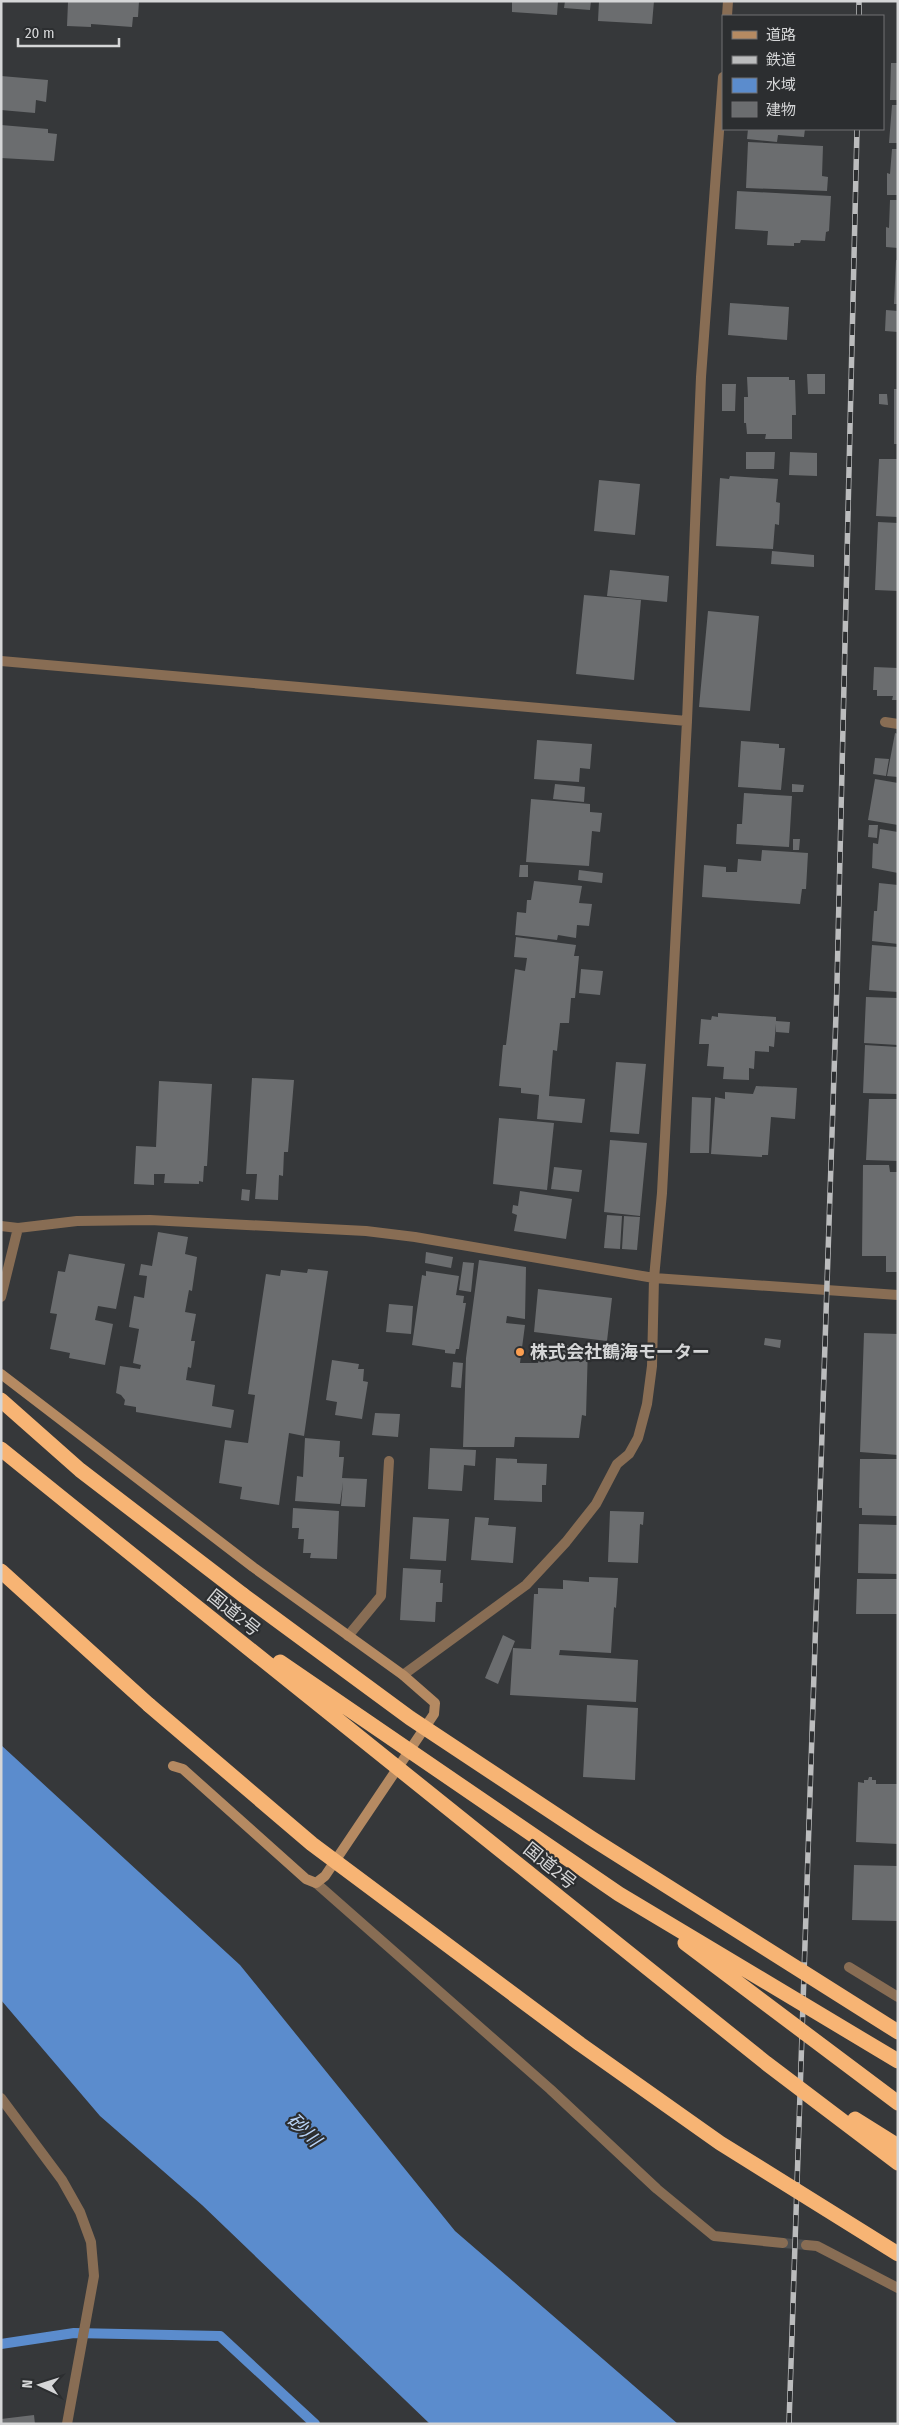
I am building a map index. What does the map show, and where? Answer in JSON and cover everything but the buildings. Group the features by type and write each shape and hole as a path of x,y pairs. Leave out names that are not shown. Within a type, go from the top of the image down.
{"highway":[{"path":"1,1400 80,1470 243,1595 410,1718 591,1838 898,2032"},
{"name":"国道2号","path":"1,1449 766,2063 898,2162"},
{"path":"1,1571 149,1705 312,1844 580,2044 720,2143 898,2254"},
{"name":"国道2号","path":"182,1595 619,1894 898,2061"},
{"path":"619,1894 898,2103"},
{"path":"766,2063 898,2146"}],"street":[{"path":"727,15 728,1"},
{"path":"402,1675 526,1584 566,1542 596,1504 617,1464 629,1454 638,1438 647,1404 652,1366 654,1278 662,1193 687,721 701,377 722,91"},
{"path":"1,661 687,721"},
{"path":"885,722 898,724"},
{"path":"1,1226 18,1228 77,1221 150,1220 366,1231 415,1237 654,1278 898,1295"},
{"path":"1,1297 18,1228"},
{"path":"1,1374 252,1567 402,1675 435,1703 434,1714 325,1876 316,1882"},
{"path":"348,1636 381,1596 390,1461"},
{"path":"173,1766 183,1770 306,1879 316,1882 550,2089 657,2189 714,2236 783,2243"},
{"path":"848,1968 898,1997"},
{"path":"1,2098 62,2180 80,2212 91,2242 94,2276 67,2424"},
{"path":"806,2245 817,2246 898,2288"}],"water":[{"name":"砂川","path":"1,1745 240,1965 455,2231 678,2424 430,2424 202,2205 100,2116 1,2000"}],"waterway":[{"path":"1,2344 74,2333 220,2336 315,2424"}],"tunnel":[{"path":"783,2243 806,2245"}],"railway":[{"path":"859,1 859,15"},
{"path":"789,2424 837,984 857,130"}],"place":[{"name":"株式会社鶴海モーター","path":"520,1352"}]}
